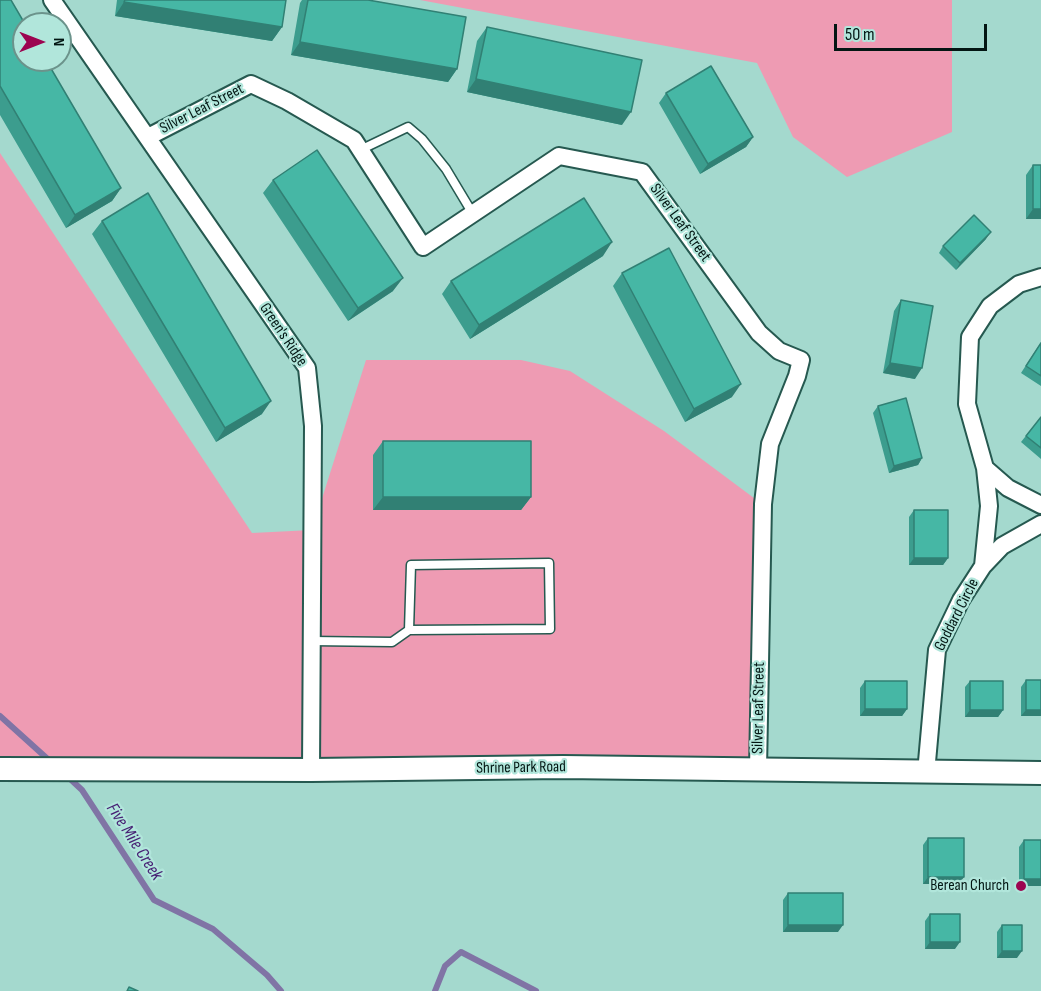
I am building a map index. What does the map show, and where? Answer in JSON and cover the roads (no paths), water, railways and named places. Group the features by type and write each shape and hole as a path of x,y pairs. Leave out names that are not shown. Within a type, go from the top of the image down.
{"street":[{"name":"Green's Ridge","path":"52,0 307,368 314,426 311,770"},
{"name":"Silver Leaf Street","path":"148,137 251,84 287,101 354,140 423,247 559,156 642,172 759,333 779,351 801,360 770,444 762,504 758,770"},
{"path":"983,566 989,506 985,468 967,404 970,338 990,306 1019,284 1041,277"},
{"path":"985,468 1008,488 1041,505"},
{"name":"Goddard Circle","path":"926,773 937,650 961,600 983,566 1002,546 1041,524"},
{"name":"Shrine Park Road","path":"0,769 311,770 563,767 1041,773"}],"lane":[{"path":"360,150 408,127 422,139 446,169 473,214"},
{"path":"311,641 392,642 409,630 550,629 549,564 411,565 409,630"}],"waterway":[{"name":"Five Mile Creek","path":"0,716 51,762"},
{"name":"Five Mile Creek","path":"67,776 82,790 154,900 213,929 267,975 281,991"},
{"name":"Five Mile Creek","path":"435,991 445,966 461,952 536,991"}],"place":[{"name":"Berean Church","path":"1021,886"}]}
